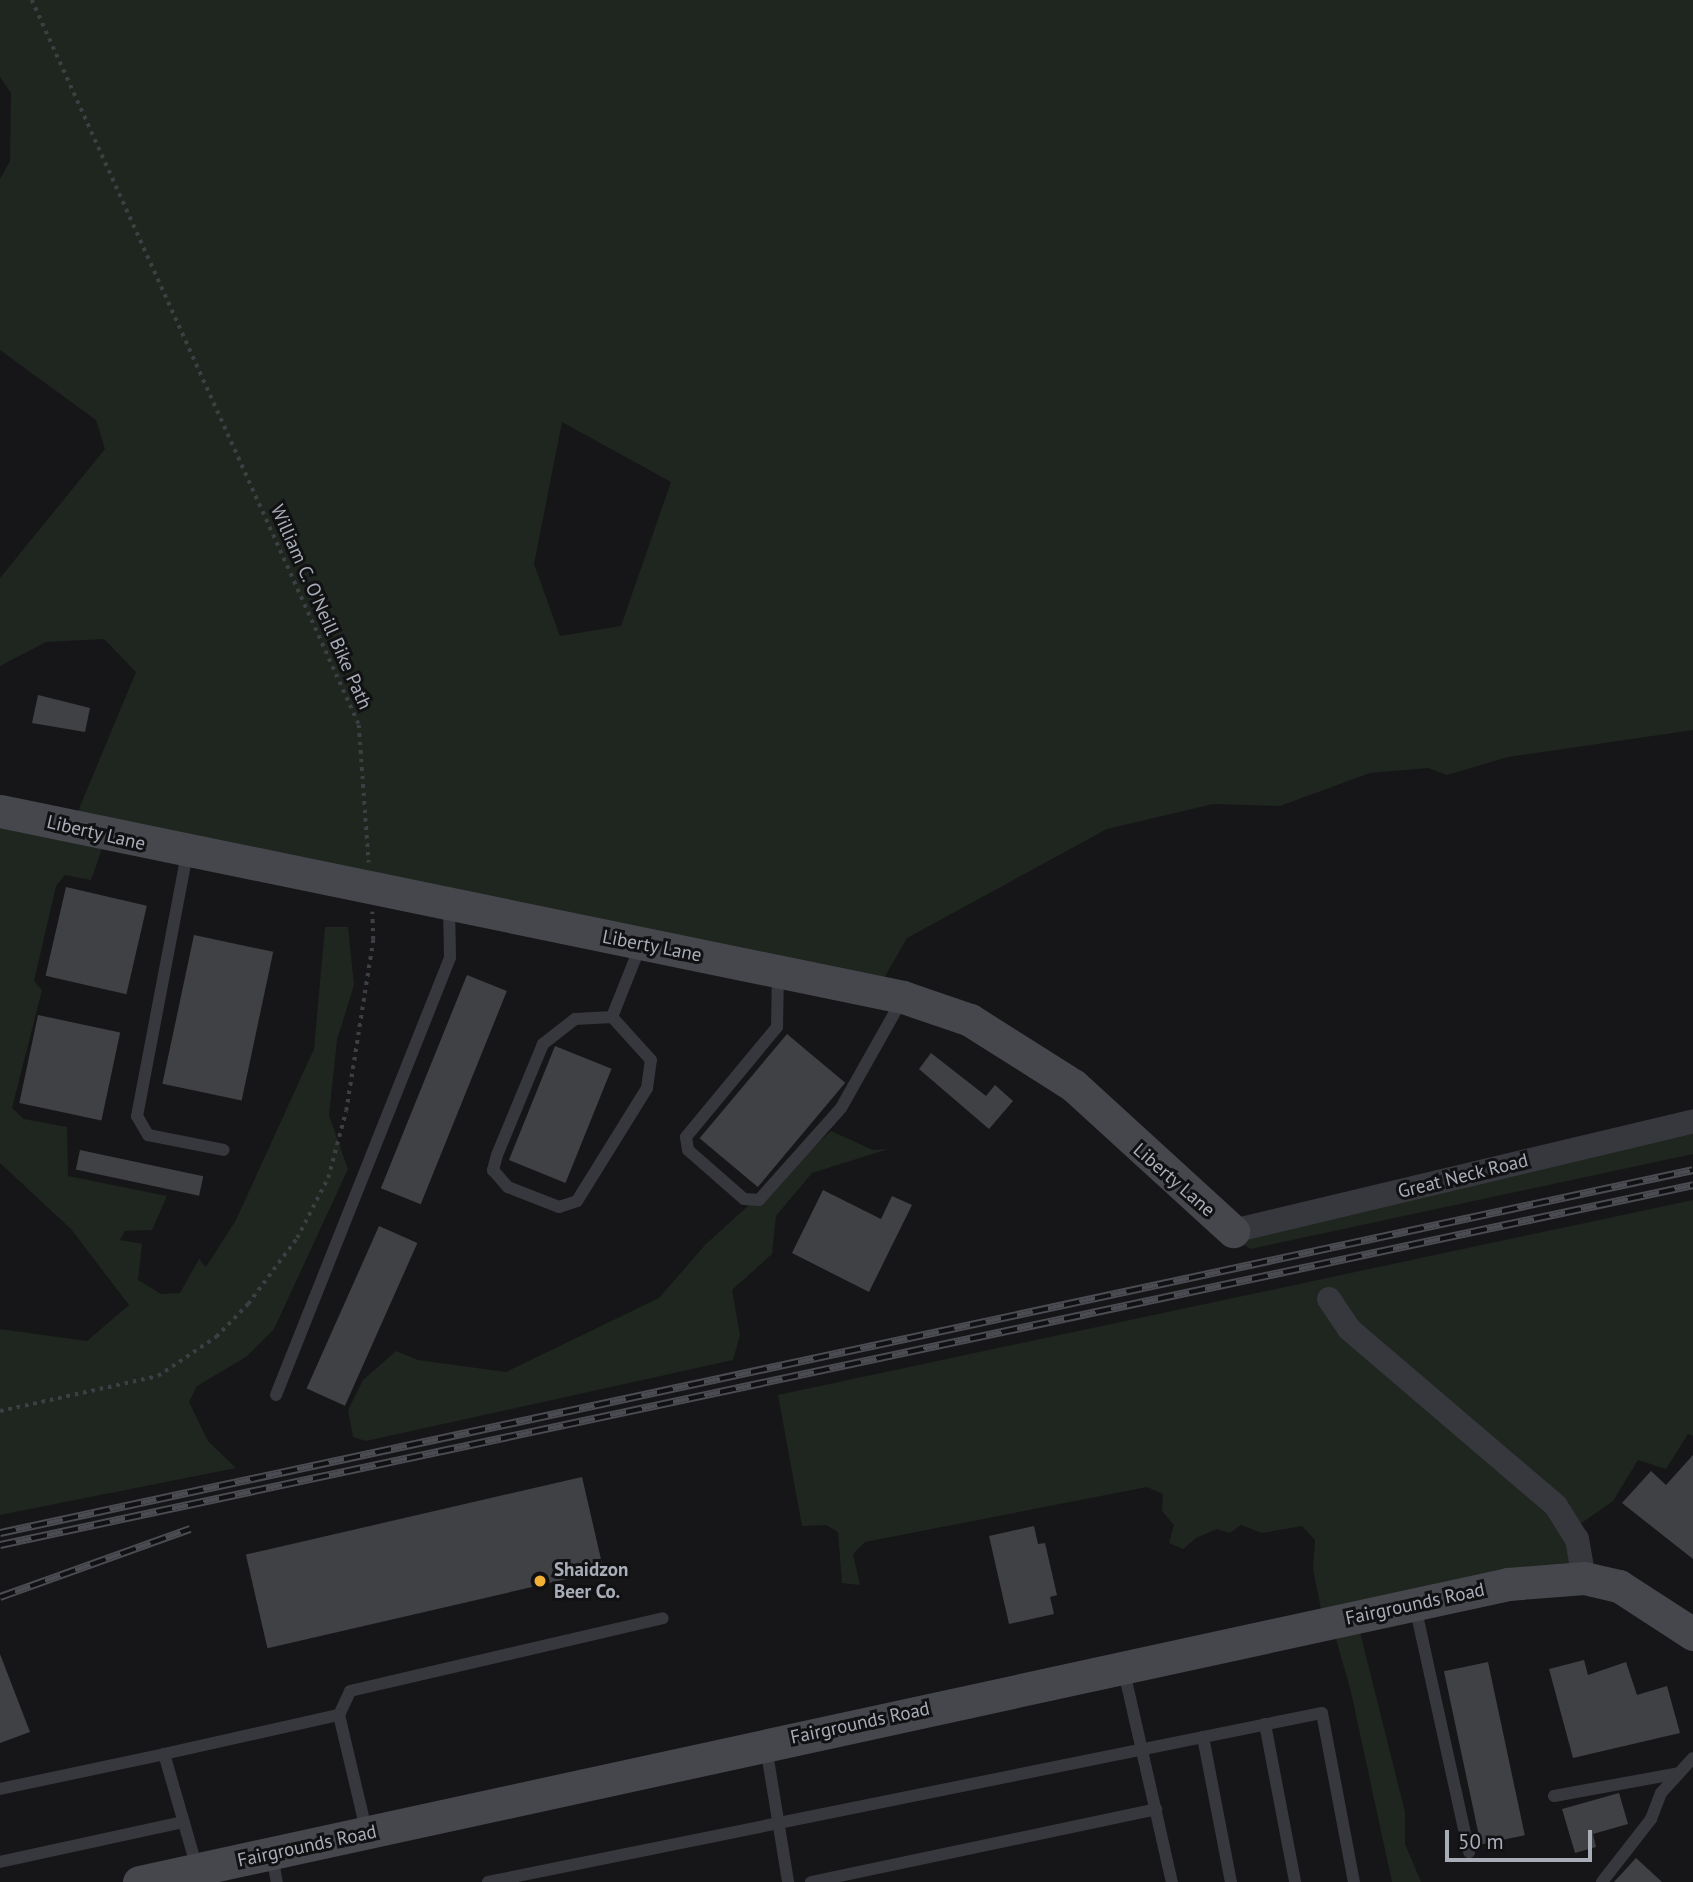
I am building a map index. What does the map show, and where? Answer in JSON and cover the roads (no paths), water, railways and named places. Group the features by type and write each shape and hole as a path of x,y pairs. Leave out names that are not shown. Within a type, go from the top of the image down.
{"street":[{"name":"Liberty Lane","path":"0,811 187,854 903,997 970,1020 1055,1072 1233,1231"},
{"name":"Great Neck Road","path":"1233,1231 1693,1121"},
{"path":"1328,1299 1349,1329 1556,1506 1577,1539 1584,1578 1639,1595 1688,1622"},
{"name":"Fairgrounds Road","path":"139,1882 197,1870 274,1868 367,1833 765,1744 1508,1584 1584,1578"}],"lane":[{"path":"187,854 137,1116 148,1135 224,1150"},
{"path":"276,1395 450,957 449,906"},
{"path":"612,1017 641,944"},
{"path":"778,971 777,1027 686,1138 688,1150 744,1199 759,1200 841,1108 903,997"},
{"path":"612,1017 651,1060 648,1079 584,1190 577,1201 559,1207 508,1186 493,1170 496,1155 542,1044 575,1019 612,1017"},
{"path":"1415,1604 1469,1852"},
{"path":"367,1833 339,1715 350,1691 663,1618"},
{"path":"1123,1666 1172,1882"},
{"path":"488,1882 1322,1713 1354,1882"},
{"path":"0,1789 339,1715"},
{"path":"1265,1724 1295,1882"},
{"path":"1203,1737 1231,1882"},
{"path":"765,1744 788,1882"},
{"path":"164,1754 197,1870"},
{"path":"1602,1882 1679,1773 1693,1758"},
{"path":"1554,1796 1679,1773"},
{"path":"811,1882 1156,1809"},
{"path":"0,1862 184,1822"}],"railway":[{"path":"0,1533 1693,1170"},
{"path":"0,1545 1693,1185"},
{"path":"0,1597 190,1529"}],"place":[{"name":"Shaidzon Beer Co.","path":"540,1581"}]}
